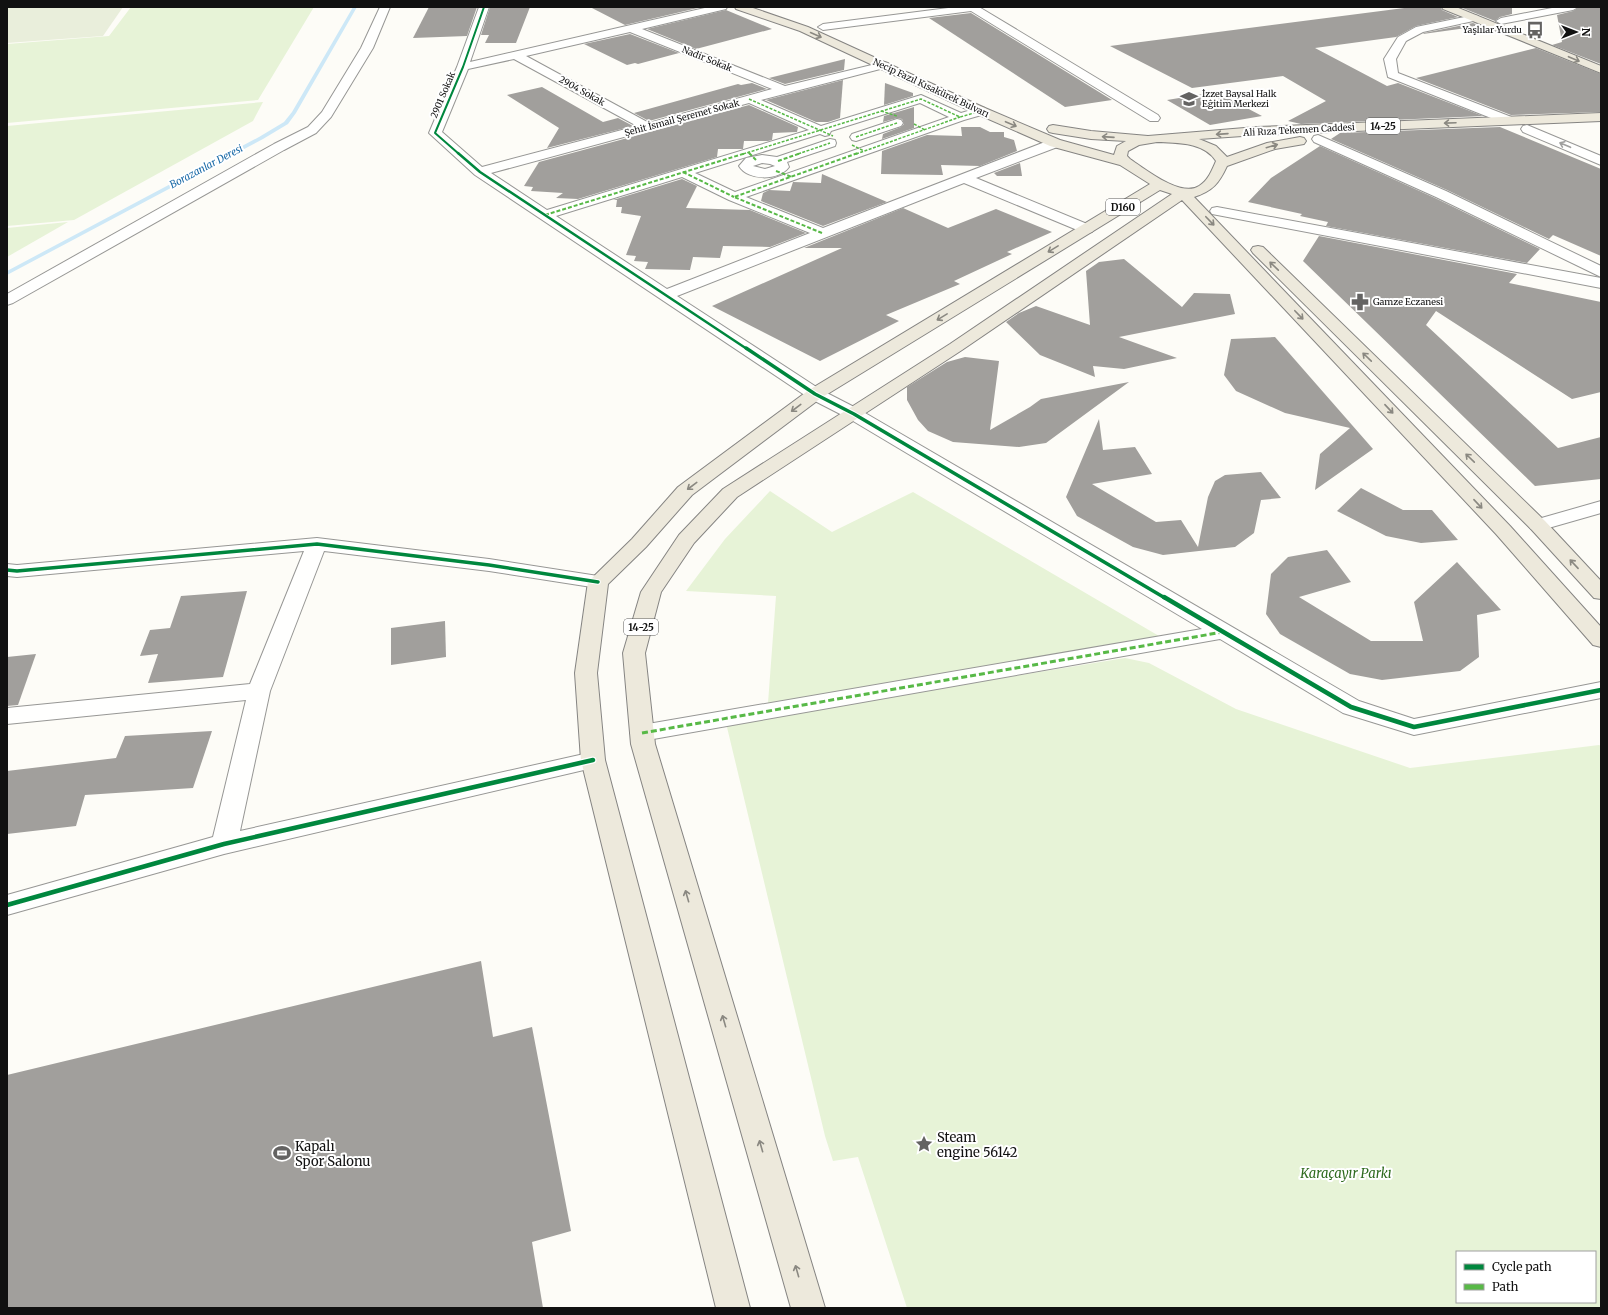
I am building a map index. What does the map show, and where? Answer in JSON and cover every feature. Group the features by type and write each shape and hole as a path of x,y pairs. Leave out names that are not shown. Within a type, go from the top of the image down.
{"main road":[{"name":"Necip Fazıl Kısakürek Bulvarı","path":"740,7 804,29 981,111 1055,143 1125,162 1173,191 1192,192"},
{"name":"Necip Fazıl Kısakürek Bulvarı","path":"767,7 823,27 902,62"},
{"path":"1447,7 1601,70"},
{"path":"1467,7 1601,60"},
{"name":"Ali Rıza Tekemen Caddesi","path":"1165,138 1257,131 1601,117"},
{"path":"1041,123 1055,129 1074,133 1147,139"},
{"name":"Ali Rıza Tekemen Caddesi","path":"1222,163 1272,146 1294,141 1601,125"},
{"name":"14-25","path":"808,1308 643,744 634,653 652,592 686,539 730,493 854,414 1192,192 1207,189 1222,163 1220,155 1207,147 1188,141 1165,138 1147,139 1129,144 1122,149 1120,156 1125,162"},
{"name":"D160","path":"1087,229 1160,184"},
{"path":"1192,192 1217,211 1538,524 1601,593"},
{"path":"1192,192 1503,530 1601,640"},
{"path":"732,1308 593,760 586,673 598,582 639,543 685,491 815,394 1087,229"}],"street":[{"path":"7,300 279,147 312,130 327,114 367,48 384,7"},
{"name":"2901 Sokak","path":"480,172 435,133 463,67 484,7"},
{"path":"463,67 722,7"},
{"path":"1501,21 1571,7"},
{"path":"823,27 977,8 1154,118"},
{"path":"1474,18 1420,29 1402,39 1390,59 1392,74 1510,121"},
{"name":"Nadir Sokak","path":"630,28 784,90"},
{"name":"2904 Sokak","path":"516,55 648,127"},
{"name":"Şehit İsmail Şeremet Sokak","path":"480,172 749,99 884,65"},
{"path":"749,99 820,130 838,146 858,144 981,111"},
{"path":"545,215 683,172 752,156 820,130 921,99 960,117"},
{"path":"881,111 897,120"},
{"path":"734,197 792,176 858,144 908,115 919,118 919,127"},
{"path":"1527,129 1601,161"},
{"path":"1318,139 1441,194 1601,272"},
{"path":"752,156 747,168 760,173 832,140"},
{"path":"665,295 1055,143"},
{"path":"777,166 792,176"},
{"path":"480,172 815,394 854,414 1351,707 1414,727 1601,690"},
{"path":"683,172 734,197 822,234"},
{"path":"964,178 1087,229"},
{"path":"1217,211 1601,283"},
{"path":"1538,524 1601,507"},
{"path":"7,570 17,571 317,544 489,565 598,582"},
{"path":"224,844 259,691 317,544"},
{"path":"642,733 1223,632"},
{"path":"7,716 259,691"},
{"path":"7,905 224,844 593,760"}],"green space":[{"path":"7,7 123,7 103,36 7,43"},
{"path":"131,7 314,7 258,100 7,123 7,44 109,36"},
{"path":"263,102 253,121 74,220 7,226 7,126"},
{"path":"68,222 7,257 7,228"},
{"path":"770,491 832,532 913,492 1159,636 768,703 776,596 686,591 725,539"},
{"name":"Karaçayır Parkı","path":"1125,658 1149,663 1236,709 1410,768 1599,745 1601,746 1601,1308 907,1308 858,1157 833,1161 825,1136 726,723"}],"building":[{"path":"429,7 477,7 467,36 413,38"},
{"path":"490,7 530,7 516,43 485,43 489,35 481,35"},
{"path":"590,7 702,7 625,25"},
{"path":"1412,7 1441,7 1442,10 1458,17 1416,26 1396,37 1315,48 1387,86 1398,83 1483,116 1301,124 1288,121 1326,101 1283,76 1192,88 1110,46"},
{"path":"1460,7 1512,7 1512,14 1500,17 1495,21"},
{"path":"1579,7 1601,7 1601,64 1552,45 1562,42 1557,15 1573,11"},
{"path":"726,10 772,29 696,49 647,29"},
{"path":"971,13 1112,100 1065,107 929,18"},
{"path":"1473,23 1481,26 1423,34 1424,33"},
{"path":"630,34 679,53 638,64 635,63 627,65 584,44"},
{"path":"1536,48 1601,74 1601,112 1511,115 1416,78"},
{"path":"845,59 844,70 785,84 769,78"},
{"path":"843,80 840,118 828,122 816,122 766,100"},
{"path":"752,83 767,89 649,121 634,113 738,84 741,85"},
{"path":"885,83 913,93 913,96 884,105"},
{"path":"542,87 603,122 618,118 633,126 547,148 559,128 507,95"},
{"path":"1216,92 1262,116 1210,125 1167,100"},
{"path":"749,105 798,127 797,132 773,133 772,140 768,141 744,141 743,149 718,149 717,157 578,199 556,198 563,193 531,191 533,187 524,186 539,162"},
{"path":"914,107 914,128 882,139 883,134 901,127 904,124 902,119 897,118 883,122 884,116"},
{"path":"961,127 980,127 990,132 1004,132 1004,137 1014,140 1017,151 980,166 941,165 943,175 881,174 882,151 927,135 962,136"},
{"path":"1500,127 1601,169 1601,256 1553,235 1549,239 1447,190 1331,139 1340,133"},
{"path":"1320,146 1435,198 1540,249 1527,263 1326,226 1328,222 1300,216 1302,214 1248,202 1271,178"},
{"path":"1020,163 1022,176 997,176 994,173"},
{"path":"822,174 887,202 823,226 761,201 763,193 769,190 790,191 793,182 821,183"},
{"path":"682,179 697,186 686,208 750,210 806,233 770,247 723,246 720,258 693,257 690,270 645,269 648,262 634,261 636,256 626,255 641,216 621,213 622,207 616,207 617,200 613,200"},
{"path":"903,208 948,228 996,209 1052,232 1007,252 1012,254 954,281 960,284 886,315 899,321 820,361 712,306 842,248 804,248"},
{"path":"1319,236 1517,274 1509,283 1601,302 1601,392 1572,399 1436,311 1426,325 1558,448 1601,437 1601,479 1535,486 1303,261"},
{"path":"1124,259 1182,307 1194,293 1230,294 1235,314 1119,337 1177,358 1124,369 1093,366 1095,377 1040,355 1006,322 1019,313 1036,306 1090,325 1086,271 1099,262"},
{"path":"1275,337 1373,449 1315,490 1320,454 1350,428 1285,413 1236,391 1224,375 1231,339"},
{"path":"965,357 999,361 990,430 1041,399 1129,382 1046,443 1019,447 953,442 928,431 918,420 907,400 907,387 947,362"},
{"path":"1099,419 1103,450 1135,447 1152,474 1092,484 1156,522 1181,520 1198,547 1208,497 1215,481 1225,475 1261,472 1281,498 1261,500 1254,533 1235,547 1163,555 1133,547 1077,516 1066,497"},
{"path":"1361,488 1403,510 1432,510 1458,540 1421,543 1386,536 1337,511"},
{"path":"1327,550 1351,582 1299,597 1371,641 1423,641 1414,602 1457,562 1501,610 1477,615 1479,657 1460,671 1382,680 1350,674 1280,634 1266,614 1271,574 1288,557"},
{"path":"247,591 223,677 148,683 158,654 140,656 150,630 170,628 181,596"},
{"path":"445,621 446,657 391,665 391,628"},
{"path":"36,654 18,705 7,706 7,657"},
{"path":"212,731 193,788 85,795 76,826 7,834 7,771 116,758 125,736"},
{"name":"Kapalı Spor Salonu","path":"481,961 493,1037 532,1027 571,1231 532,1242 543,1308 7,1308 7,1075"}],"waterway":[{"name":"Borazanlar Deresi","path":"7,273 261,138 286,123 294,113 355,7"}],"marked path":[{"path":"749,99 833,136"},
{"path":"545,215 921,99 960,117 981,111"},
{"path":"881,111 897,116"},
{"path":"822,233 734,197 960,117"},
{"path":"856,137 897,123"},
{"path":"914,124 925,130"},
{"path":"778,161 830,143"},
{"path":"852,145 864,151"},
{"path":"748,152 756,160"},
{"path":"776,171 792,177"},
{"path":"683,172 734,197"},
{"path":"642,733 1223,632"}],"cycle path":[{"path":"484,7 463,67 435,133 480,172 815,394 854,414 1351,707 1414,727 1601,690"},
{"path":"7,570 17,571 317,544 489,565 598,582"},
{"path":"7,905 224,844 593,760"}],"place":[{"name":"Yaşlılar Yurdu","path":"1535,30"},
{"name":"İzzet Baysal Halk Eğitim Merkezi","path":"1189,99"},
{"name":"Gamze Eczanesi","path":"1360,302"},
{"name":"Steam engine 56142","path":"924,1144"},
{"name":"Kapalı Spor Salonu","path":"282,1153"}]}
